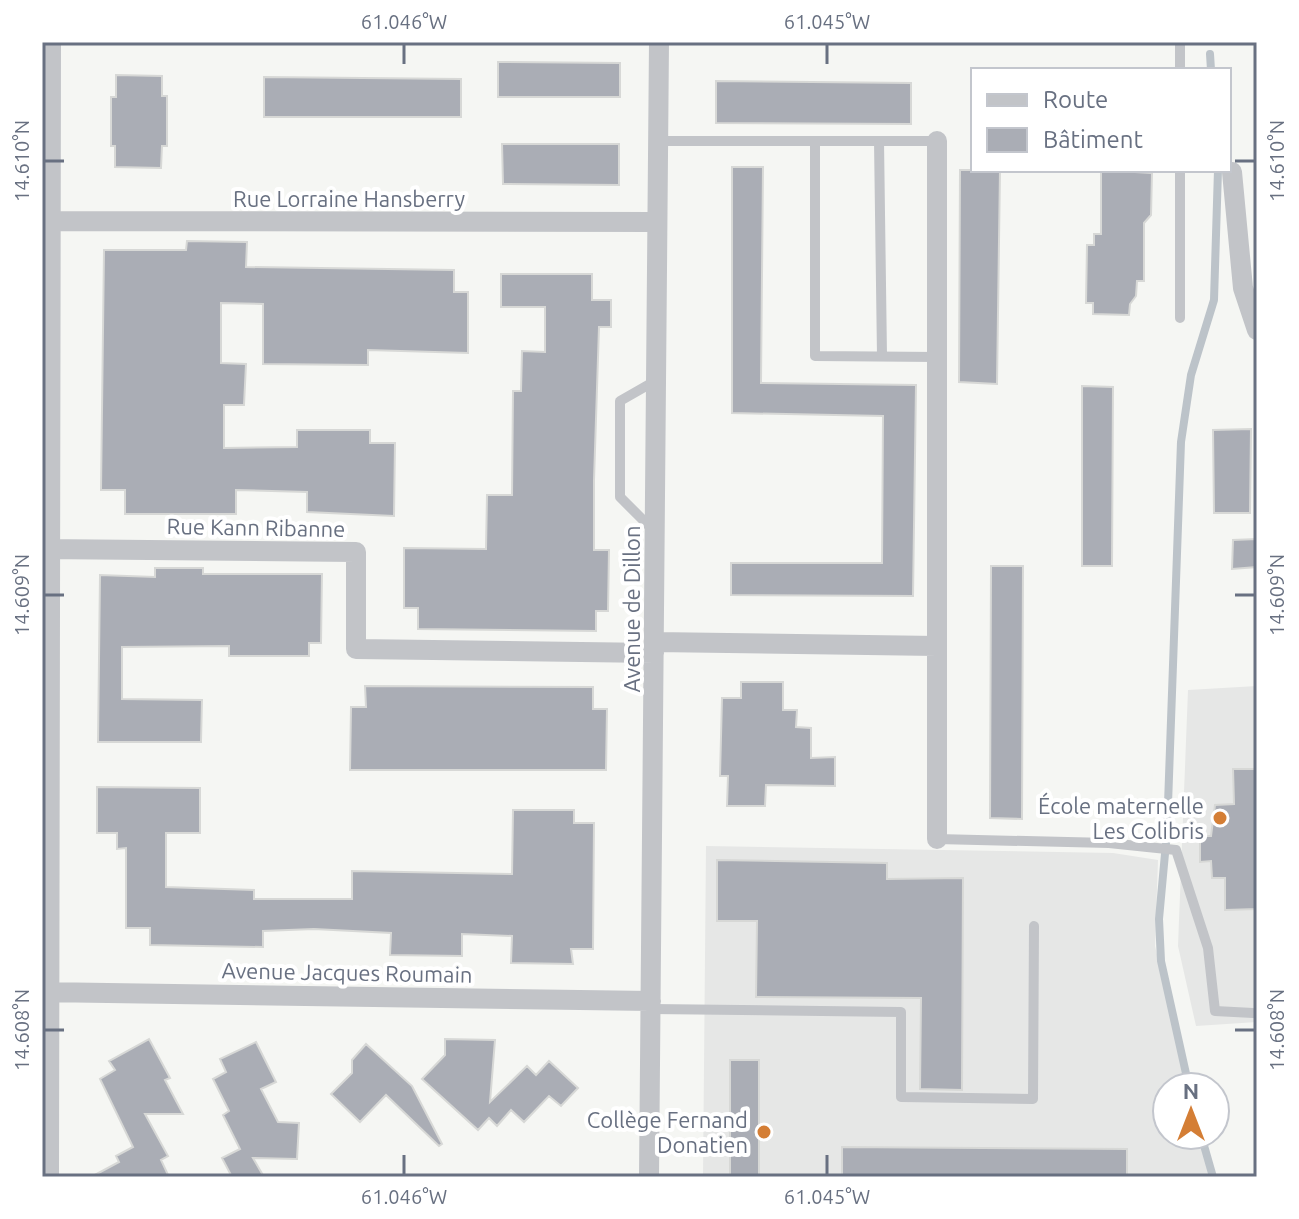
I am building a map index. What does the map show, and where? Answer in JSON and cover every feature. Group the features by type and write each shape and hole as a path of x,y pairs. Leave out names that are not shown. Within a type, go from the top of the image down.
{"street":[{"path":"49,1177 46,992 46,221 51,42"},
{"name":"Avenue de Dillon","path":"649,1177 659,42"},
{"path":"937,141 937,839"},
{"path":"1232,172 1243,288 1257,330"},
{"name":"Rue Lorraine Hansberry","path":"46,221 656,222"},
{"name":"Rue Kann Ribanne","path":"46,549 356,552 356,649 654,647"},
{"path":"654,647 937,646"},
{"name":"Avenue Jacques Roumain","path":"46,992 651,1005"}],"lane":[{"path":"1180,42 1180,68"},
{"path":"657,141 937,141"},
{"path":"815,141 815,356 937,357"},
{"path":"879,141 882,356"},
{"path":"1180,172 1180,318"},
{"path":"655,381 620,401 620,497 655,532"},
{"path":"937,839 1109,843 1176,850 1208,948 1215,1011 1253,1013"},
{"path":"651,1005 901,1012 901,1097 1033,1099 1034,926"}],"shaded area":[{"name":"École maternelle Les Colibris","path":"1257,686 1257,1022 1196,1026 1178,946 1188,690"},
{"path":"706,846 1113,853 1158,860 1155,946 1184,1071 1151,1071 1151,1151 1203,1151 1209,1177 703,1177"}],"building":[{"path":"498,62 620,63 620,97 498,97"},
{"path":"116,75 162,76 162,96 167,96 167,146 162,146 161,168 115,167 115,146 111,146 111,97 116,97"},
{"path":"264,77 461,79 461,117 264,117"},
{"path":"716,81 911,83 911,124 716,123"},
{"path":"502,144 619,144 619,185 503,184"},
{"path":"732,167 763,167 761,383 916,385 913,596 731,595 731,563 882,563 883,416 732,413"},
{"path":"960,170 1000,172 997,384 959,382"},
{"path":"1101,172 1152,173 1151,215 1144,223 1144,281 1137,281 1136,296 1130,304 1129,315 1093,314 1093,303 1086,303 1087,245 1094,245 1094,234 1101,234"},
{"path":"187,241 247,242 246,267 454,270 454,292 468,292 468,353 368,350 368,365 263,364 263,304 221,303 221,363 246,364 244,405 224,405 224,448 297,447 297,430 370,430 370,443 395,443 394,516 307,512 307,492 236,490 236,514 125,514 125,490 101,490 104,250 186,250"},
{"path":"501,274 592,274 592,300 611,300 611,327 599,327 594,480 594,550 609,550 608,611 596,611 596,631 418,629 418,608 404,608 404,548 486,549 487,495 512,495 513,391 521,391 522,351 545,352 545,307 501,307"},
{"path":"1082,386 1113,387 1112,566 1082,566"},
{"path":"1251,429 1250,513 1214,513 1213,430"},
{"path":"1257,539 1257,567 1232,569 1233,540"},
{"path":"991,566 1023,566 1022,819 990,818"},
{"path":"155,568 203,568 203,574 322,574 321,643 309,643 309,656 229,656 229,646 122,647 122,699 202,700 201,742 98,742 100,575 155,577"},
{"path":"741,682 783,682 783,710 797,710 796,727 811,728 811,758 835,757 835,786 766,785 765,806 727,806 728,776 720,776 722,698 741,698"},
{"path":"365,686 593,687 593,709 607,709 606,770 350,770 351,707 366,707"},
{"path":"1233,769 1257,769 1257,909 1225,910 1225,878 1212,878 1211,861 1200,862 1200,836 1211,836 1215,805 1234,804"},
{"path":"97,787 200,788 200,833 166,833 166,887 254,890 254,899 352,899 352,871 512,874 513,810 574,810 574,823 594,823 593,949 571,949 573,964 511,963 512,936 462,934 462,956 390,955 391,933 314,929 263,931 263,947 150,945 150,928 126,928 126,848 117,849 117,833 97,833"},
{"path":"717,860 887,863 887,879 963,878 962,1090 920,1089 921,998 756,997 757,921 717,921"},
{"path":"149,1039 170,1078 165,1080 183,1114 145,1114 168,1156 161,1160 169,1177 91,1177 119,1162 116,1156 133,1147 100,1079 115,1070 109,1061"},
{"path":"445,1039 495,1040 490,1102 527,1066 536,1075 549,1061 578,1088 561,1106 549,1096 524,1122 511,1110 497,1126 489,1118 478,1130 422,1079 445,1055"},
{"path":"256,1042 276,1082 261,1089 278,1122 299,1123 297,1159 253,1158 264,1177 232,1177 222,1158 240,1149 223,1115 229,1111 213,1079 226,1072 220,1059"},
{"path":"366,1044 412,1086 442,1144 439,1146 386,1095 360,1122 331,1094 352,1073 352,1060"},
{"path":"730,1060 759,1060 759,1177 730,1177"},
{"path":"842,1147 1127,1149 1127,1177 842,1177"}],"waterway":[{"path":"1210,54 1211,68"},
{"path":"1185,1071 1161,961 1159,919 1167,832 1181,442 1191,375 1214,300 1218,172"},
{"path":"1206,1151 1213,1177"}],"place":[{"name":"École maternelle Les Colibris","path":"1220,818"},
{"name":"Collège Fernand Donatien","path":"764,1132"}]}
